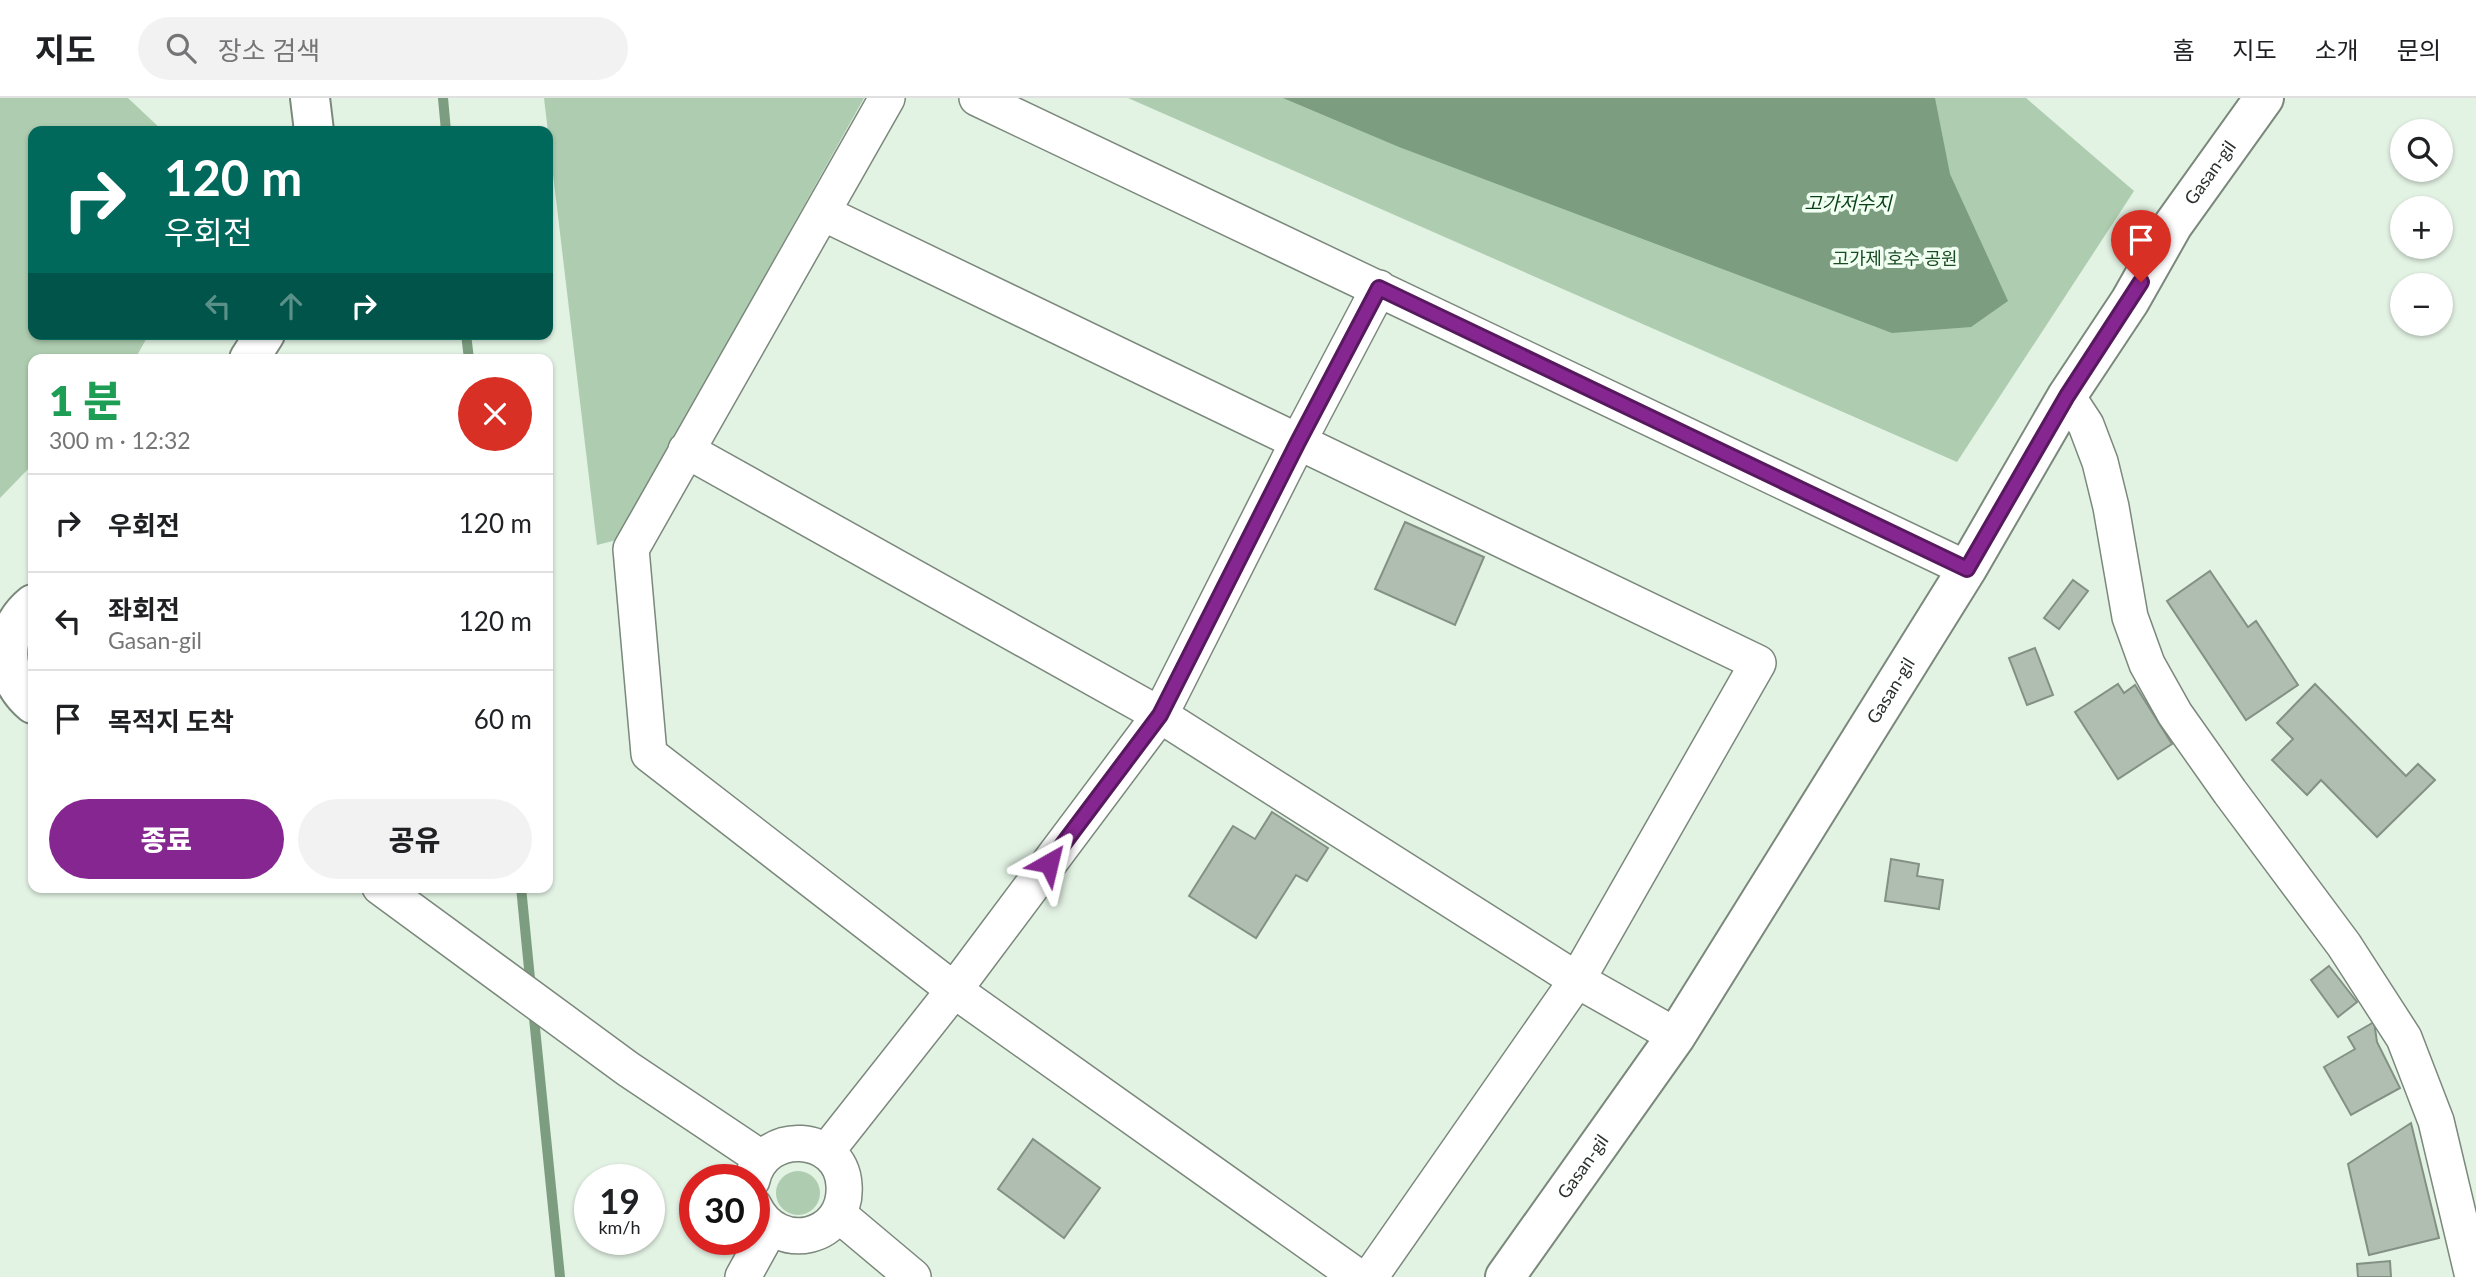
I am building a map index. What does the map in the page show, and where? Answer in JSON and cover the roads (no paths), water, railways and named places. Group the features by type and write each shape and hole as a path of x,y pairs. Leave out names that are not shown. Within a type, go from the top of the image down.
{"street":[{"path":"310,98 313,126"},
{"path":"887,98 631,549 649,754 954,990 1358,1277"},
{"path":"977,98 1967,569"},
{"name":"Gasan-gil","path":"1505,1277 1676,1036 1967,569 2067,396 2130,301 2174,225 2263,98"},
{"path":"823,213 1758,663 1577,980 1370,1277"},
{"path":"826,1152 954,990 1160,715 1379,288"},
{"path":"2067,396 2086,425 2100,462 2111,507 2130,617 2147,664 2175,714 2344,945 2404,1038 2436,1121 2473,1277"},
{"path":"686,450 1160,715 1577,980 1676,1036"},
{"path":"15,619 6,645 6,663 18,704"},
{"path":"388,893 628,1069 751,1164"},
{"path":"761,1164 774,1149 788,1143 803,1142 818,1147 831,1156 845,1183 844,1199 838,1214 828,1226 815,1233 800,1236 784,1234 770,1223"},
{"path":"838,1214 913,1277"},
{"path":"743,1277 750,1255"}],"water":[{"name":"고가저수지","path":"1283,98 1935,98 1950,174 2008,301 1971,327 1892,333 1399,147"}],"waterway":[{"path":"443,98 446,126"},
{"path":"467,340 468,354"},
{"path":"522,893 531,989"},
{"path":"533,1008 560,1277"}],"park label":[{"name":"고가제 호수 공원","path":"1895,259"}]}
